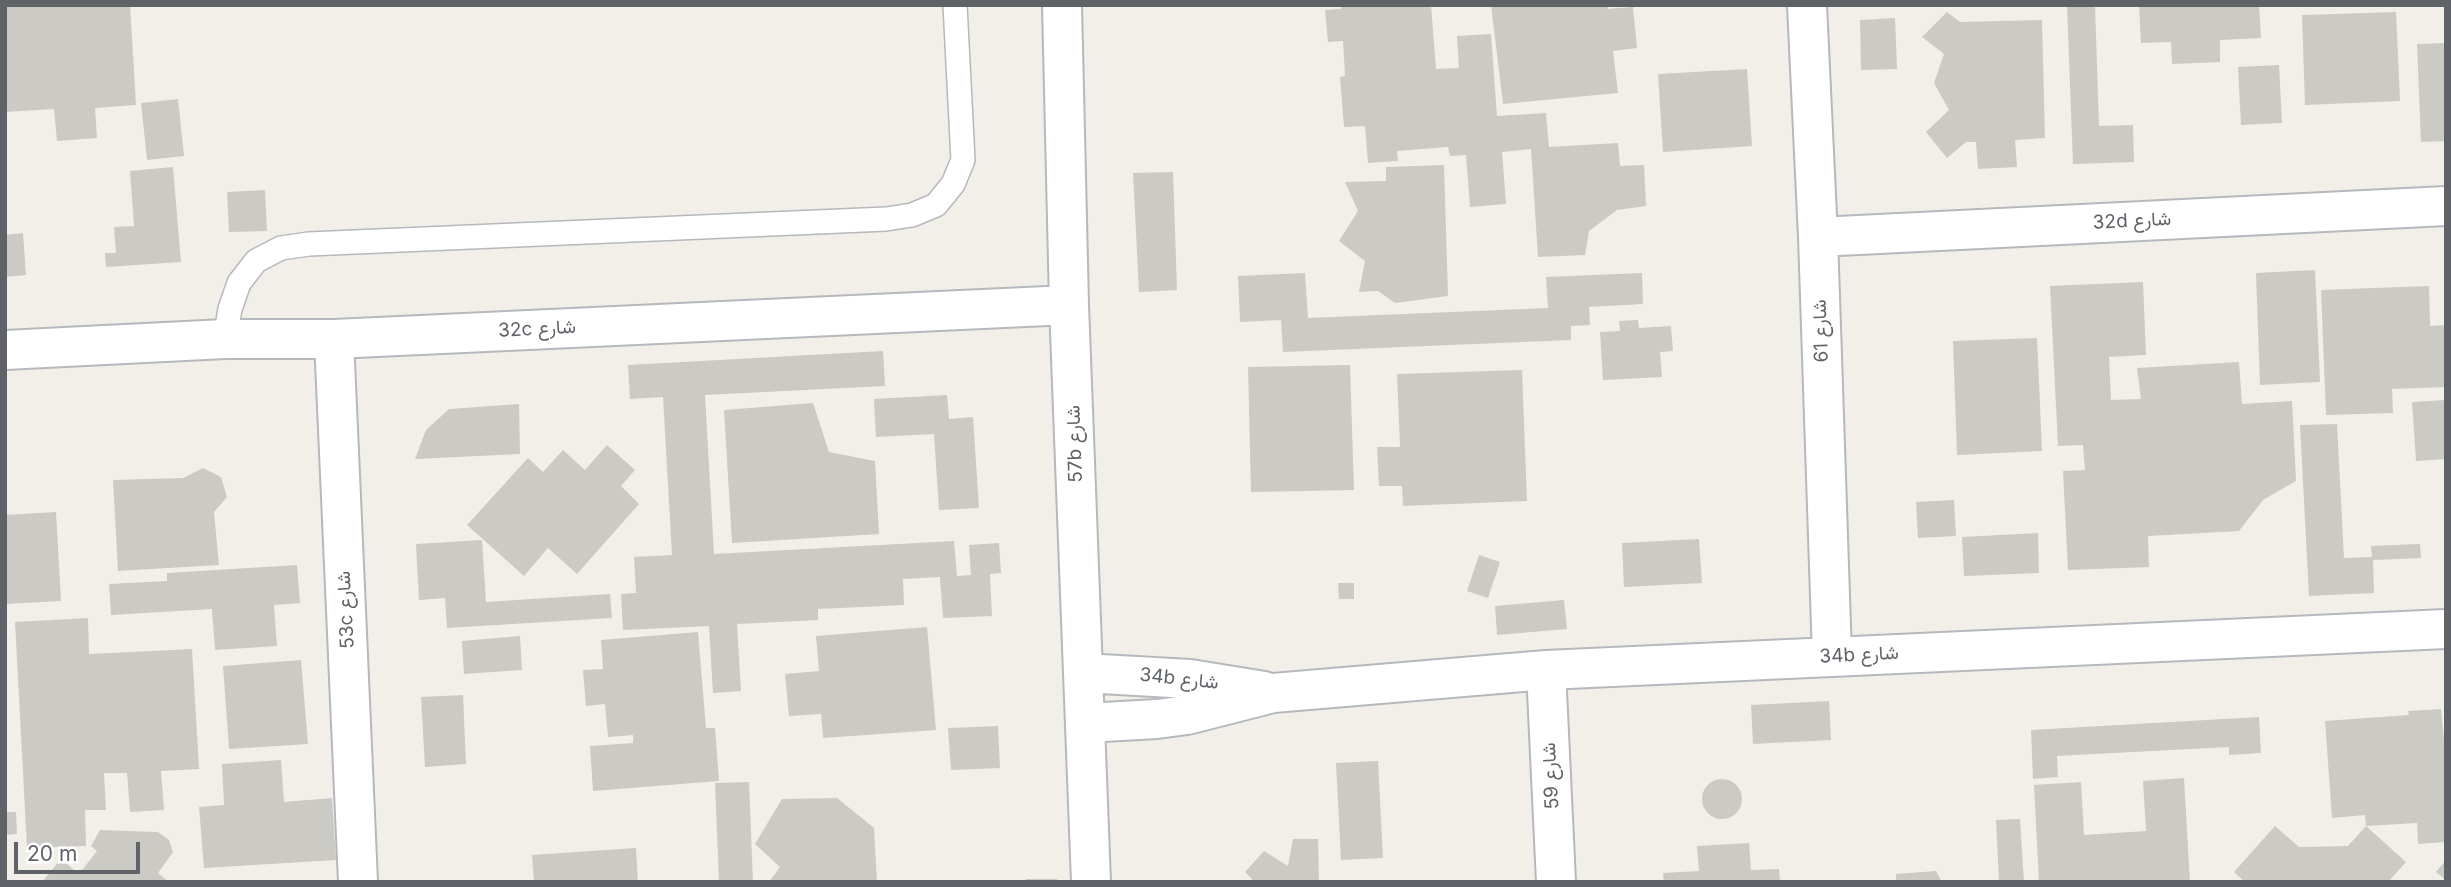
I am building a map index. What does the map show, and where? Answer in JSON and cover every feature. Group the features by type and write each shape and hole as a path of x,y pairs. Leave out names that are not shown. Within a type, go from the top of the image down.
{"street":[{"name":"57b شارع","path":"1062,5 1069,304 1091,882"},
{"name":"شارع 61","path":"1807,5 1832,656"},
{"name":"32d شارع","path":"1818,237 2446,206"},
{"name":"32c شارع","path":"5,350 225,339 334,339 1069,304"},
{"name":"53c شارع","path":"334,339 358,882"},
{"name":"34b شارع","path":"1085,723 1186,715 1216,710 1273,693 1546,670 2446,629"},
{"name":"شارع 59","path":"1546,670 1556,882"},
{"name":"34b شارع","path":"1083,673 1190,679 1273,693"}],"lane":[{"path":"225,339 230,309 239,283 256,261 281,248 323,243 886,219 912,215 936,205 953,184 963,160 955,5"}],"building":[{"path":"5,5 130,5 136,105 95,108 97,138 57,141 54,109 5,112"},
{"path":"1341,5 1431,5 1436,69 1459,68 1457,36 1491,34 1497,116 1546,113 1549,147 1618,143 1620,166 1644,165 1646,206 1617,210 1589,231 1585,255 1538,257 1531,149 1502,152 1506,204 1470,207 1466,155 1450,156 1448,147 1397,151 1398,161 1368,163 1365,126 1344,127 1340,77 1345,76 1343,41 1328,42 1325,10 1341,9"},
{"path":"1491,5 1610,5 1607,9 1633,7 1637,48 1613,51 1618,93 1503,104"},
{"path":"2067,5 2095,5 2099,126 2133,125 2134,162 2073,164"},
{"path":"2139,5 2259,5 2261,38 2220,40 2220,62 2172,64 2171,42 2141,43"},
{"path":"1947,12 1960,22 2042,20 2045,138 2015,140 2017,167 1978,169 1976,142 1966,142 1947,158 1926,132 1949,110 1934,83 1944,54 1922,37"},
{"path":"2396,12 2400,101 2305,105 2302,15"},
{"path":"1895,18 1897,69 1861,70 1860,20"},
{"path":"2446,43 2446,141 2421,142 2417,44"},
{"path":"2279,65 2282,123 2241,125 2238,67"},
{"path":"1747,69 1752,146 1663,152 1658,74"},
{"path":"178,99 184,156 147,160 141,103"},
{"path":"1444,165 1448,296 1395,303 1378,291 1359,292 1365,261 1339,241 1358,211 1345,182 1386,181 1386,167"},
{"path":"173,167 181,262 106,267 105,253 116,253 114,227 134,226 130,171"},
{"path":"1173,172 1177,290 1139,292 1133,173"},
{"path":"265,190 267,231 229,232 227,192"},
{"path":"23,233 26,275 5,277 5,235"},
{"path":"2315,270 2320,382 2260,385 2256,273"},
{"path":"1305,273 1308,318 1548,308 1546,277 1642,273 1643,304 1589,307 1590,325 1571,326 1571,340 1283,352 1281,320 1240,322 1238,276"},
{"path":"2143,282 2146,355 2109,357 2111,400 2141,399 2137,368 2239,362 2242,404 2292,401 2296,481 2263,500 2239,531 2148,536 2149,567 2068,570 2063,471 2085,470 2083,445 2058,446 2050,286"},
{"path":"2429,286 2430,326 2446,325 2446,387 2392,389 2393,413 2326,415 2321,290"},
{"path":"1638,320 1639,328 1671,326 1673,351 1660,352 1662,377 1603,380 1600,332 1620,331 1619,321"},
{"path":"2037,338 2042,451 1957,455 1953,341"},
{"path":"883,351 885,386 705,395 714,554 954,541 957,576 971,575 969,545 999,543 1001,573 990,574 992,616 943,618 940,577 903,579 904,605 818,609 818,620 737,624 741,691 713,693 709,626 623,630 621,594 636,593 634,557 672,555 663,397 630,399 628,365"},
{"path":"1350,365 1354,490 1251,492 1248,367"},
{"path":"1522,370 1527,501 1403,506 1402,486 1379,486 1377,447 1400,447 1397,374"},
{"path":"947,395 949,419 973,417 979,508 939,510 934,434 876,437 874,399"},
{"path":"2446,400 2446,459 2416,461 2412,402"},
{"path":"813,403 829,452 875,461 879,534 732,543 724,410"},
{"path":"519,404 520,454 415,459 426,430 449,409"},
{"path":"2337,424 2344,558 2372,557 2371,546 2420,544 2421,558 2373,560 2374,593 2309,596 2300,425"},
{"path":"607,445 635,470 621,486 639,504 577,574 548,548 524,576 467,525 528,458 543,472 563,450 585,470"},
{"path":"203,468 221,477 227,497 214,512 219,565 118,571 113,480 183,478"},
{"path":"1954,500 1956,536 1918,538 1916,502"},
{"path":"56,512 61,601 5,604 5,515"},
{"path":"2038,533 2039,573 1964,576 1962,537"},
{"path":"1699,539 1702,583 1624,587 1622,543"},
{"path":"482,540 486,602 610,594 612,618 447,628 445,598 419,600 416,544"},
{"path":"1479,555 1500,562 1488,598 1467,591"},
{"path":"297,565 300,603 274,605 277,646 215,650 212,609 111,615 109,584 167,581 167,573"},
{"path":"1338,583 1354,583 1354,599 1339,599"},
{"path":"1564,600 1567,629 1497,635 1495,606"},
{"path":"88,618 89,654 192,649 199,769 161,771 164,810 130,812 127,773 104,773 106,810 85,810 86,846 27,848 15,622"},
{"path":"927,627 936,730 823,738 821,714 789,716 785,674 819,671 816,636"},
{"path":"698,632 706,728 715,728 719,781 593,791 590,746 633,743 633,735 608,737 605,704 586,706 583,670 603,669 601,640"},
{"path":"520,636 522,670 464,674 462,641"},
{"path":"301,660 308,744 229,749 223,666"},
{"path":"463,695 466,764 425,767 421,697"},
{"path":"1829,701 1831,740 1753,744 1751,705"},
{"path":"2441,709 2446,761 2446,842 2418,844 2417,823 2366,826 2365,815 2332,818 2325,721 2409,715 2408,711"},
{"path":"2259,717 2261,753 2229,755 2229,747 2057,756 2058,777 2033,779 2031,730"},
{"path":"998,726 1000,768 951,770 948,728"},
{"path":"281,760 284,802 332,798 336,860 204,868 199,807 224,805 222,764"},
{"path":"1378,761 1383,858 1341,860 1336,763"},
{"path":"2184,778 2190,882 2039,882 2034,785 2081,782 2084,835 2146,831 2143,781"},
{"path":"1722,779 1730,780 1736,785 1741,791 1741,807 1736,813 1730,818 1722,819 1714,818 1708,813 1703,807 1702,799 1703,791 1708,785 1714,780"},
{"path":"749,782 753,882 719,882 715,783"},
{"path":"837,798 874,828 877,882 769,882 780,867 755,844 782,799"},
{"path":"5,812 16,812 17,834 5,835"},
{"path":"2020,819 2024,882 1999,882 1996,820"},
{"path":"2275,826 2299,847 2348,846 2366,826 2406,862 2388,882 2245,882 2234,872"},
{"path":"100,830 158,832 169,840 173,852 158,873 169,882 42,882 61,859 79,874 97,851 91,846"},
{"path":"1293,839 1318,839 1319,882 1255,882 1245,872 1264,851 1288,866"},
{"path":"1749,843 1751,870 1779,869 1780,882 1664,882 1663,873 1699,871 1697,846"},
{"path":"636,848 638,882 534,882 532,855"},
{"path":"2446,860 2446,880 2436,872"},
{"path":"1936,871 1942,882 1896,882 1896,874"},
{"path":"1026,879 1057,879 1057,882 1026,882"}]}
